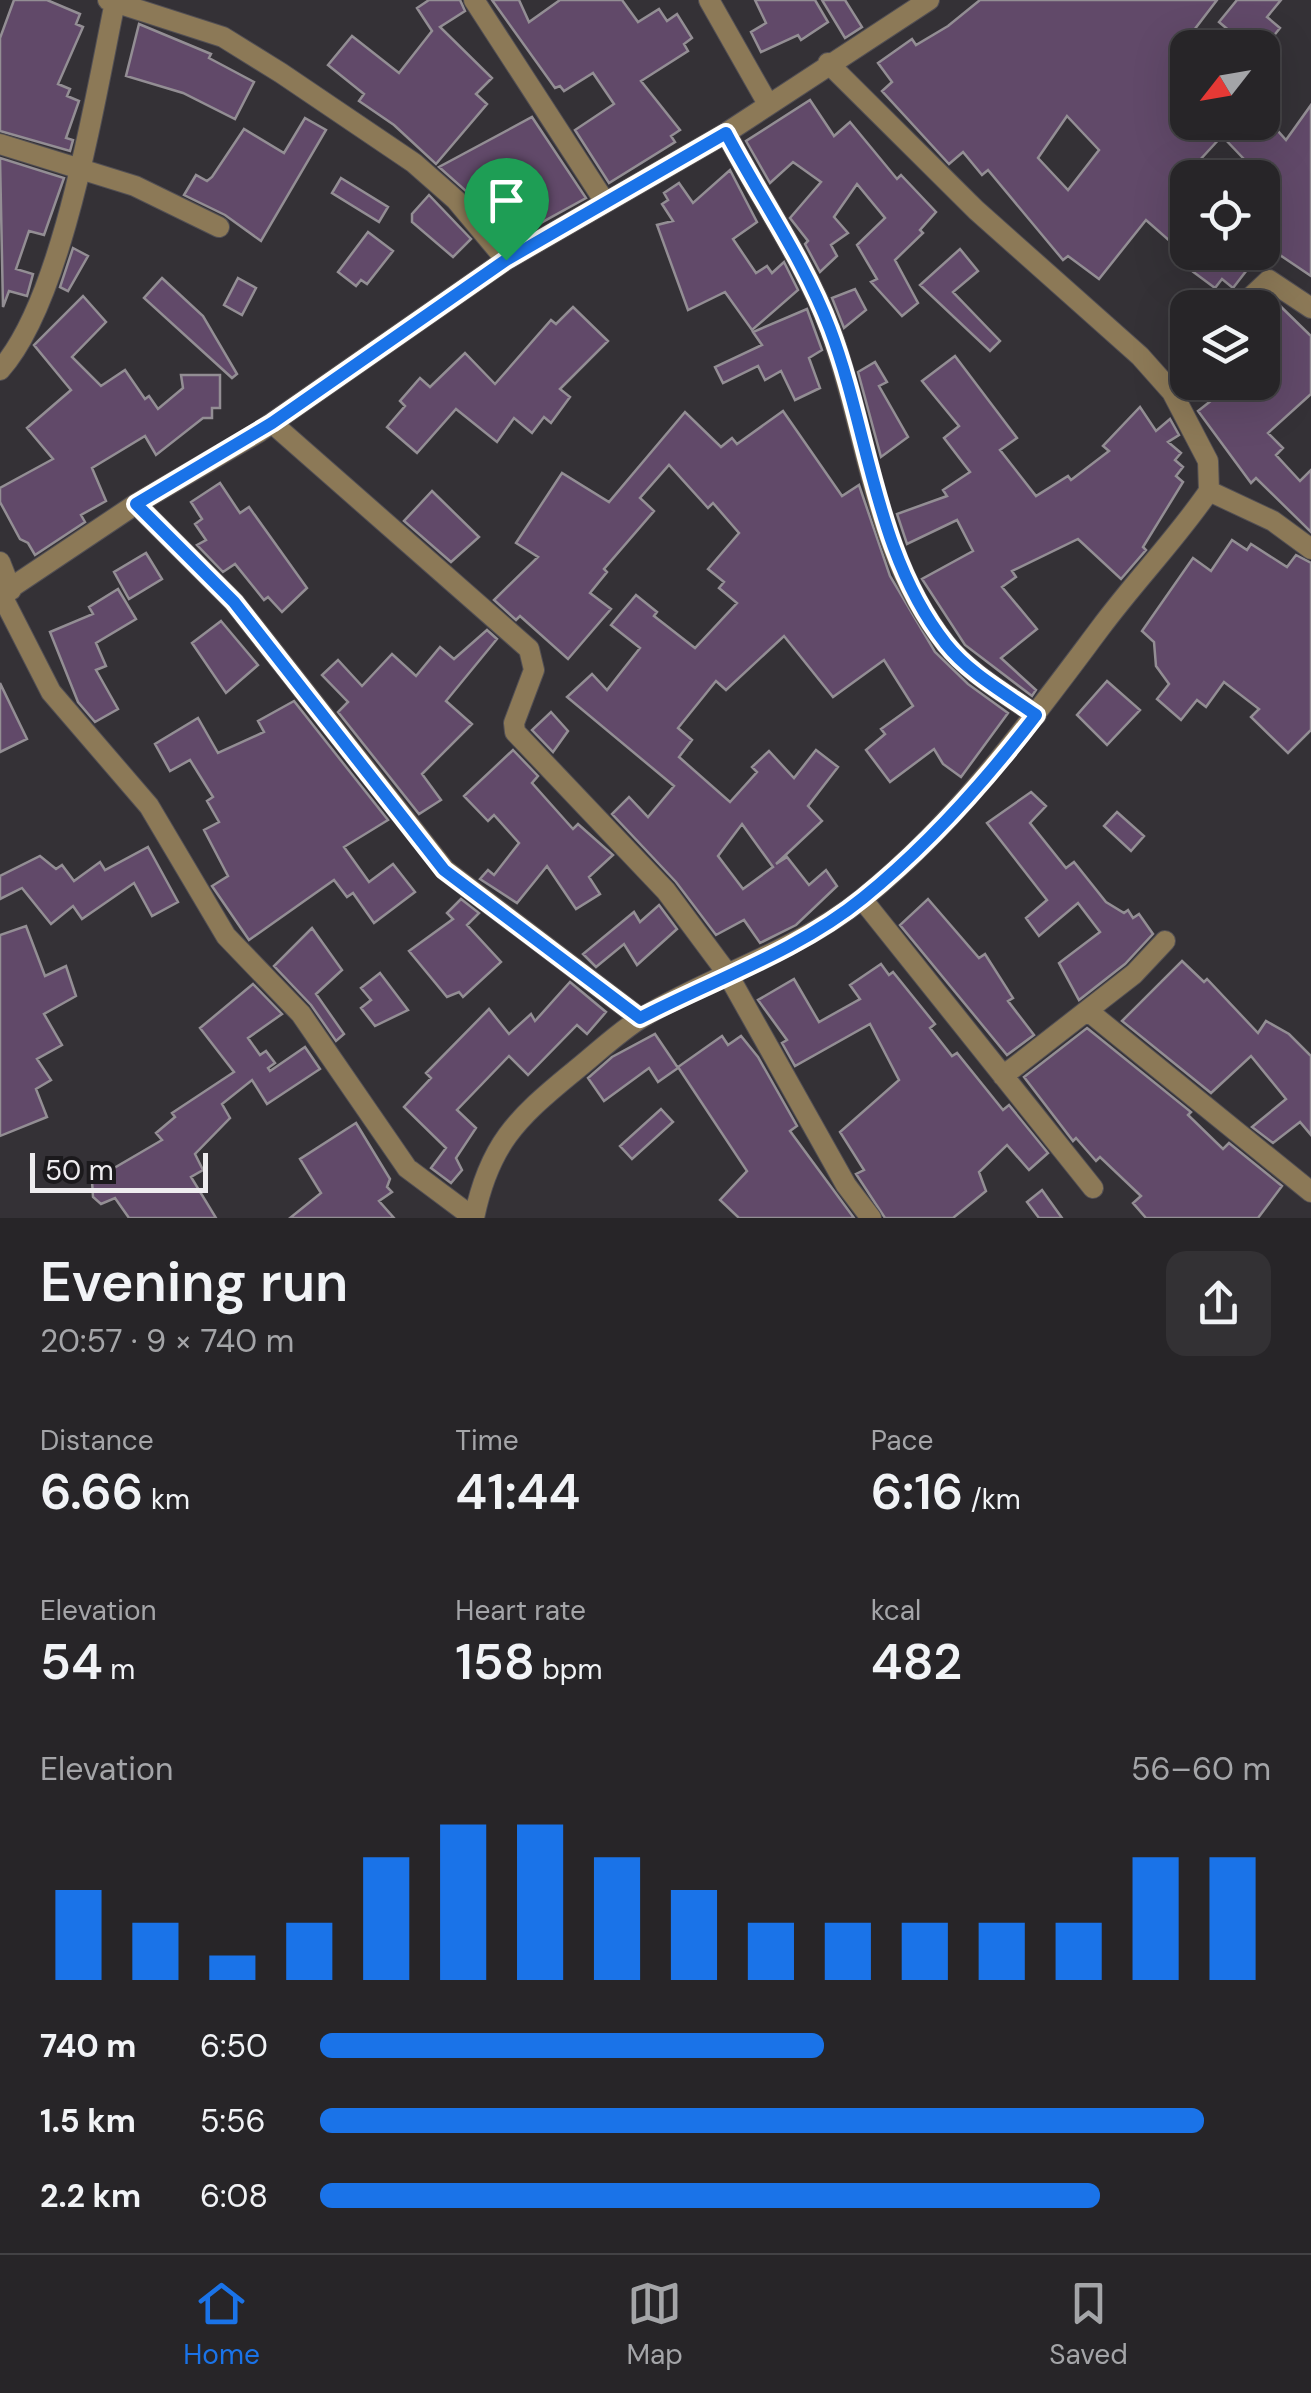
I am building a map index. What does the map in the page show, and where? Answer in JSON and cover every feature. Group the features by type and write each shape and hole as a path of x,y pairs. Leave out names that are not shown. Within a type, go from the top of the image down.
{"street":[{"path":"474,0 605,202"},
{"path":"710,0 768,104"},
{"path":"4,593 136,504 272,423 506,260 726,133 928,0"},
{"path":"0,370 14,355 37,309 78,169 112,1 223,37 281,73 414,164 456,200 506,260"},
{"path":"828,63 976,210 1140,356 1170,390"},
{"path":"726,133 814,287 847,378 870,479 926,611 945,643 968,666 1036,715"},
{"path":"0,144 173,200 219,227"},
{"path":"1258,290 1269,280 1311,308"},
{"path":"0,562 4,593 51,692 149,806 226,936 301,1014 398,1158 474,1218 491,1156 517,1120 640,1018 784,948 862,898 1006,754 1210,491 1208,462 1176,400"},
{"path":"272,423 529,649 534,670 520,704 515,732 666,891 727,973 846,1185 871,1218"},
{"path":"1210,491 1273,521 1311,549"},
{"path":"136,504 234,602 444,870 640,1018"},
{"path":"862,898 1093,1188"},
{"path":"1003,1076 1134,974 1165,941"},
{"path":"1088,1011 1311,1192"}],"building":[{"path":"14,0 47,0 80,14 76,24 83,27 58,84 70,89 67,96 79,101 66,138 73,140 70,151 0,131 0,38"},
{"path":"429,0 460,0 465,11 440,27 492,78 476,94 487,104 436,164 394,125 359,101 364,94 328,65 352,36 399,73 432,31 417,8"},
{"path":"492,0 519,0 529,22 560,0 622,0 638,22 659,9 667,21 677,14 692,38 684,44 688,51 641,81 680,130 671,136 675,142 609,183 575,130 614,104 593,73 564,91 560,86 555,88"},
{"path":"755,0 815,0 828,22 801,40 798,35 761,52 751,32 766,23"},
{"path":"822,0 845,0 862,27 845,38"},
{"path":"980,0 1217,0 1194,30 1170,30 1170,140 1218,140 1200,160 1170,160 1170,241 1146,220 1099,279 1068,256 1063,260 988,170 982,175 963,152 949,164 882,91 892,82 878,63 912,39 916,45","holes":["1067,116 1099,150 1068,190 1038,158"]},
{"path":"1237,0 1281,0 1267,17 1278,30 1229,30 1219,22"},
{"path":"139,24 211,54 209,58 254,82 235,119 183,93 126,76"},
{"path":"810,100 834,136 850,122 897,179 901,175 936,212 920,230 923,233 895,260 918,303 902,316 871,282 877,279 857,245 885,218 857,184 834,217 848,233 831,245 837,256 820,272 805,244 808,241 790,218 821,182 793,162 770,183 746,141"},
{"path":"1311,105 1311,276 1280,255 1280,160 1245,160 1226,140 1280,140 1280,133 1286,140"},
{"path":"532,117 586,198 508,241 466,191 439,167"},
{"path":"305,118 326,130 261,241 225,215 184,195 196,175 207,181 212,177 244,129 284,153"},
{"path":"0,158 64,178 44,235 29,231 16,269 33,274 27,296 9,291 3,307"},
{"path":"730,170 757,222 733,239 756,273 767,266 772,273 784,262 798,290 752,330 725,292 688,310 657,225 673,221 662,204 668,200 664,193 679,183 693,203"},
{"path":"341,178 388,207 379,222 332,193"},
{"path":"429,195 471,239 453,257 412,222 412,214"},
{"path":"368,232 393,251 367,284 361,280 356,286 338,272"},
{"path":"73,248 88,256 68,291 60,287"},
{"path":"960,249 978,271 953,292 1000,341 990,351 920,285"},
{"path":"1191,270 1247,270 1233,288 1222,279 1215,288"},
{"path":"162,278 203,316 237,374 232,378 144,298"},
{"path":"238,278 256,288 242,315 224,305"},
{"path":"855,289 866,310 844,328 832,298"},
{"path":"83,296 106,322 72,357 101,386 125,370 145,399 149,396 158,409 183,388 181,375 220,375 220,408 212,408 212,418 203,418 156,455 145,436 92,468 106,501 81,515 85,522 35,555 28,543 20,539 0,502 0,488 53,459 27,428 71,390 34,345"},
{"path":"1280,306 1311,336 1311,394 1268,433 1283,448 1276,455 1300,481 1311,470 1311,532 1256,478 1251,483 1198,411 1212,400 1280,400"},
{"path":"573,307 608,341 560,389 570,397 551,423 544,417 532,433 514,418 497,442 456,409 417,453 387,427 405,406 400,401 420,378 430,387 465,353 495,384 551,320 556,324"},
{"path":"807,309 822,350 809,358 820,388 795,400 781,371 765,380 758,366 723,383 715,367 762,345 753,332"},
{"path":"955,356 1017,438 1000,450 1036,496 1068,476 1071,480 1109,451 1103,446 1140,407 1156,431 1170,419 1179,435 1168,442 1181,453 1175,460 1183,467 1176,476 1183,482 1143,547 1146,550 1121,579 1078,539 1012,571 1016,577 1002,587 1037,629 1001,658 1036,690 1032,696 965,645 922,579 973,551 957,520 907,544 897,514 947,496 943,490 970,472 944,438 959,426 922,381"},
{"path":"875,362 887,382 879,386 908,437 881,457 858,372"},
{"path":"783,411 842,496 859,485 890,576 935,652 968,684 1008,713 961,777 943,764 934,749 890,782 866,750 885,734 881,729 913,706 884,660 833,697 784,636 726,690 716,681 678,728 692,740 679,757 730,802 757,772 752,767 769,751 794,778 816,750 838,767 808,806 822,821 776,864 787,857 809,885 826,870 837,886 796,925 760,943 744,920 716,935 676,882 612,814 629,797 648,817 674,786 567,697 592,674 607,690 640,648 611,625 636,595 657,612 654,616 695,648 737,603 719,588 724,582 708,569 739,533 713,503 708,508 669,465 640,498 654,511 604,569 607,572 590,593 611,609 568,659 520,616 516,620 494,600 538,557 516,543 562,473 609,502 685,412 721,447 732,438 737,444","holes":["742,824 773,867 743,889 718,856"]},
{"path":"220,483 240,513 249,507 307,588 282,612 268,597 264,600 235,564 223,572 197,545 206,540 195,524 202,519 191,502"},
{"path":"432,491 479,537 451,562 404,521"},
{"path":"1232,540 1247,550 1251,544 1287,567 1296,555 1311,563 1311,730 1288,753 1251,717 1259,709 1224,682 1206,707 1197,700 1181,720 1157,699 1169,684 1156,666 1154,642 1142,631 1193,558 1211,571"},
{"path":"146,553 162,579 129,599 114,572"},
{"path":"118,589 136,619 96,643 106,666 96,670 118,709 95,722 78,702 50,632 93,614 89,607"},
{"path":"221,621 258,665 226,693 192,643"},
{"path":"487,630 497,639 446,701 472,724 422,774 441,800 419,814 338,712 348,702 322,675 338,660 362,686 392,654 416,676 440,647 454,659"},
{"path":"1107,681 1140,710 1107,745 1077,715"},
{"path":"0,683 27,739 0,752"},
{"path":"294,701 388,820 344,847 369,882 393,864 415,892 374,923 353,893 347,897 334,880 249,940 212,886 228,876 204,830 219,822 207,801 213,797 190,760 170,771 155,744 198,718 218,753 264,732 258,721"},
{"path":"551,712 568,731 553,752 532,730"},
{"path":"513,750 538,776 532,783 573,829 578,824 613,855 589,877 600,894 576,909 547,866 517,903 480,879 488,870 494,875 519,843 494,815 488,821 464,796"},
{"path":"1031,792 1046,806 1030,823 1066,868 1074,862 1106,902 1124,913 1128,910 1133,918 1139,914 1153,934 1125,964 1079,1000 1059,963 1100,932 1078,903 1039,936 1026,918 1047,900 987,823"},
{"path":"1117,812 1144,836 1131,851 1104,826"},
{"path":"148,847 178,902 152,916 134,883 82,919 73,906 51,924 22,888 0,899 0,876 40,856 56,869 62,865 74,881 100,862 105,870"},
{"path":"461,899 479,913 467,925 501,962 463,997 459,992 447,997 409,951 453,919 447,913"},
{"path":"928,899 979,958 985,954 1013,998 1008,1001 1034,1035 1007,1055 900,925"},
{"path":"659,905 677,929 637,965 624,944 596,967 583,954 634,912 640,922"},
{"path":"26,926 45,976 66,966 76,996 44,1014 62,1045 37,1059 51,1080 36,1089 47,1117 0,1136 0,935"},
{"path":"312,928 342,970 316,994 344,1034 336,1041 311,1005 274,966"},
{"path":"1182,961 1204,982 1207,979 1258,1033 1266,1021 1289,1034 1311,1056 1311,1135 1300,1122 1273,1143 1252,1127 1286,1099 1251,1056 1211,1093 1122,1021"},
{"path":"881,964 889,975 893,972 935,1024 930,1028 952,1056 957,1053 1003,1110 1009,1105 1048,1153 1029,1170 1007,1145 979,1172 986,1191 953,1218 885,1218 856,1174 864,1170 840,1132 899,1080 870,1024 795,1066 782,1043 787,1040 758,1000 794,979 819,1022 860,999 850,985"},
{"path":"380,973 408,1010 375,1026 361,1008 371,1000 361,988"},
{"path":"570,982 606,1012 587,1034 577,1025 528,1075 509,1056 457,1110 476,1128 456,1158 462,1170 451,1183 431,1168 446,1148 404,1107 431,1078 426,1073 489,1009 509,1034 531,1014 535,1021"},
{"path":"253,984 282,1014 248,1038 260,1055 266,1051 275,1063 268,1068 270,1071 305,1047 320,1069 267,1104 252,1080 222,1104 230,1118 195,1154 203,1170 191,1177 216,1218 129,1218 115,1198 101,1204 93,1197 92,1181 162,1140 156,1133 175,1117 172,1113 234,1072 200,1028"},
{"path":"1087,1028 1191,1112 1188,1115 1223,1149 1229,1143 1282,1186 1258,1218 1146,1218 1133,1203 1141,1196 1100,1157 1096,1161 1076,1138 1073,1141 1024,1077"},
{"path":"655,1034 678,1068 658,1082 649,1068 604,1101 588,1078 612,1057"},
{"path":"722,1036 728,1045 741,1036 758,1057 797,1126 790,1131 854,1218 739,1218 720,1200 747,1171 678,1067"},
{"path":"661,1109 673,1122 632,1159 620,1146"},
{"path":"356,1123 390,1179 387,1187 392,1192 379,1201 394,1218 290,1218 321,1193 300,1159"},
{"path":"1042,1190 1062,1218 1039,1218 1027,1202"}],"route":[{"path":"726,133 814,287 847,378 870,479 926,611 945,643 968,666 1036,715 1006,754 862,898 784,948 640,1018 444,870 234,602 136,504 272,423 506,260 726,133"}]}
